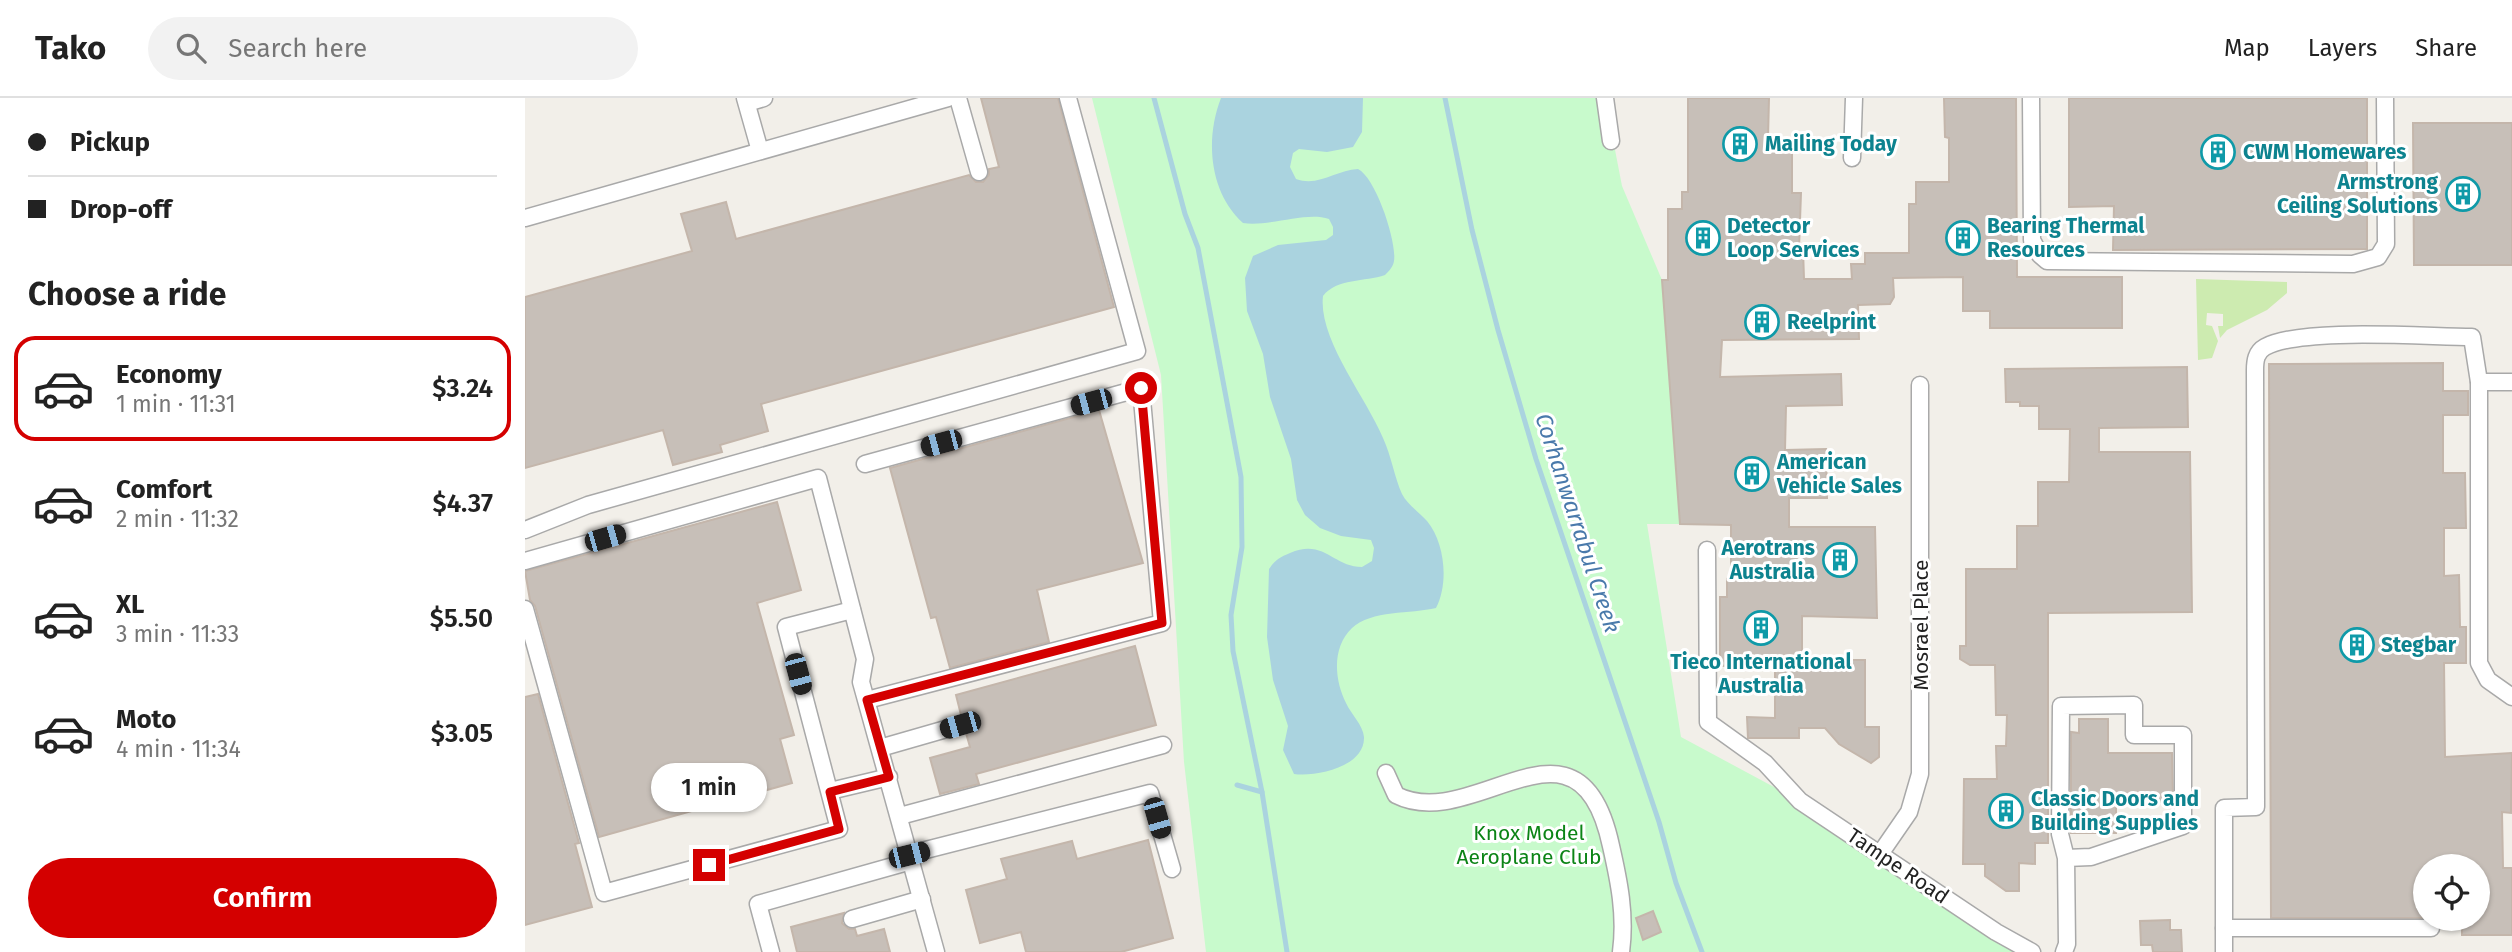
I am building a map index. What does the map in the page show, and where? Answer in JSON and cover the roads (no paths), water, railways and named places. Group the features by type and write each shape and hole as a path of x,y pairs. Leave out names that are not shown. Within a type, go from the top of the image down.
{"street":[{"path":"760,151 746,100 764,98"},
{"path":"525,218 948,98"},
{"path":"958,98 979,172"},
{"path":"525,530 588,505 1137,351 1068,98"},
{"path":"1605,98 1611,141"},
{"path":"1852,158 1854,98"},
{"path":"2031,98 2032,240 2040,255 2047,261 2353,264 2378,257 2386,244 2385,98"},
{"path":"2224,952 2224,808 2256,807 2255,370 2258,353 2265,347 2302,337 2472,337 2479,382 2479,663 2488,680 2512,697"},
{"path":"2479,382 2512,382"},
{"name":"Mosrael Place","path":"1880,854 1909,811 1920,774 1920,385"},
{"path":"865,464 1141,388 1162,623 867,700"},
{"path":"525,561 818,478 865,659 861,682 936,952"},
{"name":"Tampe Road","path":"1707,550 1708,722 1765,763 1800,801 1996,932 2032,952"},
{"path":"525,609 604,893 839,829 786,626 852,610"},
{"path":"2064,952 2067,944 2066,858 2060,834 2061,706 2134,705 2134,735 2183,735 2183,826 2091,857 2066,858"},
{"path":"880,748 960,725"},
{"path":"899,816 1163,745"},
{"path":"1386,773 1396,795 1422,804 1442,803 1529,777 1567,777 1587,787 1597,798 1607,826 1621,894 1621,952"},
{"path":"830,792 889,777"},
{"path":"771,952 758,904 910,858 1150,793 1172,869"},
{"path":"852,919 922,899"},
{"path":"2224,928 2413,928"},
{"name":"Tampe Road","path":"1996,932 2015,952"}],"water":[{"path":"1221,98 1363,98 1362,132 1353,147 1327,152 1299,149 1293,153 1290,167 1296,179 1304,181 1320,180 1358,169 1372,184 1384,211 1394,252 1392,267 1385,275 1343,283 1329,290 1323,296 1323,313 1335,349 1383,438 1402,494 1433,530 1443,563 1443,587 1436,608 1370,618 1352,628 1341,644 1337,664 1339,684 1363,733 1362,747 1357,756 1348,763 1314,774 1294,774 1283,750 1288,726 1273,680 1267,637 1269,569 1283,556 1302,549 1320,551 1343,563 1362,567 1372,561 1374,548 1371,540 1341,536 1320,528 1305,515 1297,500 1291,459 1270,397 1263,354 1247,311 1245,278 1253,256 1278,245 1326,240 1333,235 1333,227 1329,219 1320,217 1243,223 1223,196 1213,164 1213,130"}],"waterway":[{"path":"1154,98 1185,214 1198,248 1241,477 1242,547 1231,615 1233,651 1262,792"},
{"name":"Corhanwarrabul Creek","path":"1445,98 1472,230 1536,459 1659,822 1676,883 1702,952"},
{"path":"1237,785 1262,792 1287,952"}],"place":[{"name":"Mailing Today","path":"1740,144"},
{"name":"CWM Homewares","path":"2218,152"},
{"name":"Armstrong Ceiling Solutions","path":"2463,194"},
{"name":"Detector Loop Services","path":"1703,238"},
{"name":"Bearing Thermal Resources","path":"1963,238"},
{"name":"Reelprint","path":"1762,322"},
{"name":"American Vehicle Sales","path":"1752,474"},
{"name":"Aerotrans Australia","path":"1840,560"},
{"name":"Tieco International Australia","path":"1761,628"},
{"name":"Stegbar","path":"2357,645"},
{"name":"Classic Doors and Building Supplies","path":"2006,811"}],"park label":[{"name":"Knox Model Aeroplane Club","path":"1529,845"}]}
